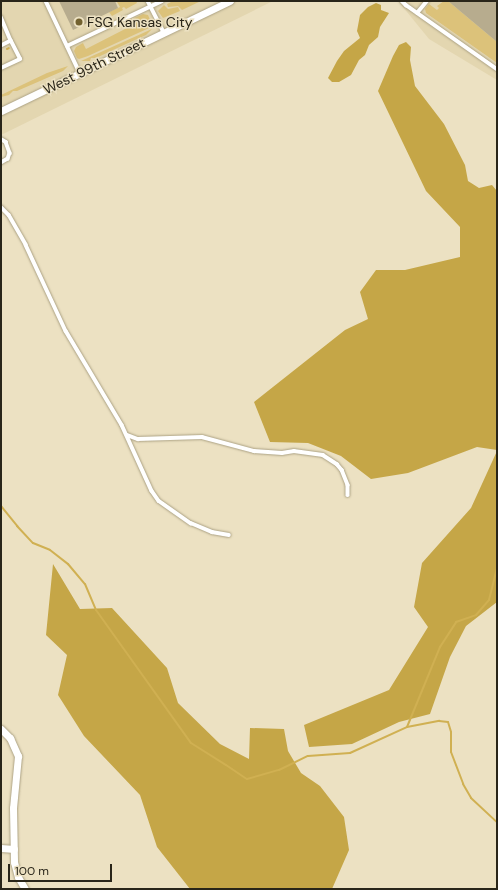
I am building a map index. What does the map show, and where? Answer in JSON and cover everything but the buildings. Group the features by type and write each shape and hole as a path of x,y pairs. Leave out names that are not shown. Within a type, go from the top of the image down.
{"street":[{"name":"West 99th Street","path":"1,111 230,1"},
{"path":"1,729 10,738 18,756 14,793 14,849 16,870 25,889"},
{"path":"1,848 14,849"}],"lane":[{"path":"46,1 80,73"},
{"path":"148,1 164,33"},
{"path":"67,46 162,1"},
{"path":"402,1 497,69"},
{"path":"417,13 427,1"},
{"path":"1,17 20,59 1,68"},
{"path":"1,46 11,41"},
{"path":"1,139 6,142 10,153 8,158 1,163"},
{"path":"1,207 15,225 66,331 127,435 152,491 159,501 190,523 212,532 229,535"},
{"path":"127,435 138,439 202,437 254,451 282,453 294,451 324,455 337,464 342,470 348,486 348,494"}],"shaded area":[{"path":"1,1 273,1 1,135"},
{"path":"136,1 137,3 126,9 124,7 122,8 123,10 112,16 109,12 120,7 117,2"},
{"path":"173,1 201,1 182,10 178,6 168,7 167,4"},
{"path":"398,1 497,1 497,80 429,39"},
{"path":"444,1 448,1 497,42 497,63 426,13 425,9 429,4 437,10 439,8 437,6"},
{"path":"376,3 381,5 381,10 389,13 380,27 378,37 369,45 365,55 359,60 351,75 339,82 332,82 328,78 337,61 344,51 360,38 357,31 360,15 368,7"},
{"path":"164,5 168,9 178,7 180,11 163,18 158,11"},
{"path":"143,14 148,15 152,26 88,56 79,59 77,58 74,51 76,47 83,43 86,49 127,28 126,22"},
{"path":"152,29 146,35 96,58 91,58 90,61 81,61"},
{"path":"406,42 411,47 410,60 415,86 444,124 465,165 468,181 479,188 492,185 497,191 497,450 477,447 408,473 371,479 341,456 308,443 270,442 254,402 345,330 368,319 360,292 376,270 405,270 460,257 460,227 426,191 378,91 399,45"},
{"path":"68,66 63,71 17,91 13,91 9,95 1,97 1,95 47,73"},
{"path":"497,451 497,602 466,626 450,657 430,714 399,722 352,744 309,747 304,725 389,690 428,627 414,607 422,563 471,508"},
{"path":"53,564 80,609 112,608 167,668 178,703 220,744 249,759 250,728 284,729 288,751 301,773 320,786 344,817 349,850 332,889 190,889 157,847 140,795 84,736 58,695 67,655 46,635"}],"waterway":[{"path":"1,506 33,543 50,550 68,564 85,584 96,610 191,743 247,779 279,770 308,756 350,753 407,727 439,721 448,722 451,732 451,752 463,784 471,798 497,822"},
{"path":"407,727 440,647 456,622 476,615 489,600 497,569"}],"place":[{"name":"FSG Kansas City","path":"79,22"}]}
